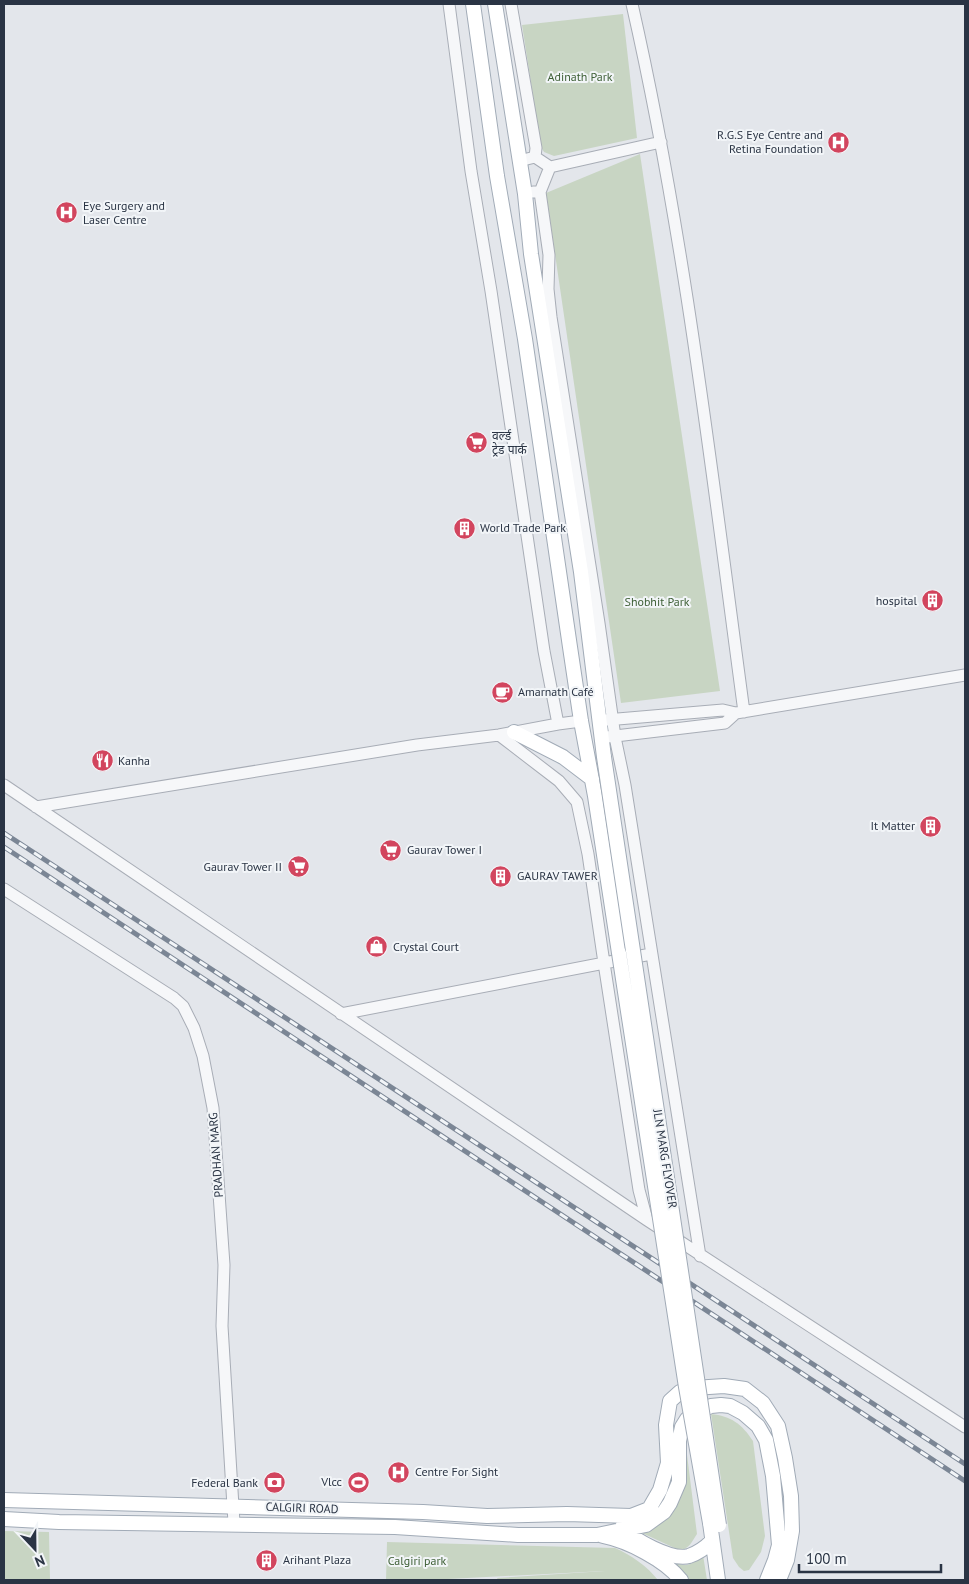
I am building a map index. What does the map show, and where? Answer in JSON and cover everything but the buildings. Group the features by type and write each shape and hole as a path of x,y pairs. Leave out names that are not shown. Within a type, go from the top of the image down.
{"main road":[{"name":"JLN MARG FLYOVER","path":"473,4 497,176 525,339 581,721 595,796 687,1397 727,1580"},
{"name":"JLN MARG FLYOVER","path":"495,4 519,161 542,278 581,572 606,720 608,738 604,757 715,1524 712,1541 718,1580"},
{"path":"514,732 563,757 592,779"},
{"name":"CALGIRI ROAD","path":"4,1500 305,1508 487,1516 601,1514 631,1516 649,1509 660,1490 668,1463 666,1425 670,1401 680,1392 694,1388 724,1386 745,1389 763,1403 778,1426 791,1496 792,1531 787,1560 779,1580"},
{"path":"597,1535 646,1525 664,1512 679,1482 679,1441 682,1427 687,1419 697,1412 711,1406 730,1406 743,1413 758,1426 766,1440 774,1476 779,1545 767,1580"},
{"path":"304,1525 305,1508"},
{"path":"616,1516 624,1530 653,1548 678,1556 688,1557 702,1550 712,1541"},
{"name":"CALGIRI ROAD","path":"4,1519 59,1522 234,1523 395,1527 518,1535 597,1535"},
{"path":"597,1535 615,1539 661,1562 681,1580"}],"street":[{"path":"449,4 471,171 543,641 558,724"},
{"path":"511,4 536,148 535,157"},
{"path":"632,4 661,142 686,293 706,428 740,713"},
{"path":"535,157 550,168 661,142"},
{"path":"519,161 535,157"},
{"path":"542,278 549,255 540,192 550,168"},
{"path":"525,194 540,192"},
{"path":"606,720 723,710 740,713 965,675"},
{"path":"700,1256 625,785 608,738 725,723 740,713"},
{"path":"36,807 416,745 499,735 581,721"},
{"path":"499,735 560,781 576,802 588,854 639,1190 646,1220"},
{"path":"4,785 646,1220 965,1427"},
{"name":"PRADHAN MARG","path":"4,889 174,998 183,1006 194,1028 203,1056 213,1108 224,1265 222,1326 234,1523"},
{"path":"341,1014 651,954"}],"green space":[{"name":"Adinath Park","path":"623,14 637,138 554,156 544,152 541,147 522,25"},
{"name":"Shobhit Park","path":"640,154 720,691 621,703 546,193"},
{"path":"711,1414 735,1422 745,1430 753,1441 765,1536 761,1552 749,1570 744,1571 733,1558"},
{"path":"683,1423 697,1534 688,1547 679,1550 642,1533 666,1520 676,1505 679,1495"},
{"path":"4,1531 49,1532 50,1580 4,1580"},
{"name":"Calgiri park","path":"387,1542 615,1548 638,1561 658,1580 498,1580 497,1578 605,1571 429,1580 386,1580"},
{"path":"703,1555 707,1580 688,1580 672,1562 682,1565 689,1564"}],"railway":[{"path":"4,833 965,1464"},
{"path":"4,847 965,1481"}],"place":[{"name":"R.G.S Eye Centre and Retina Foundation","path":"839,142"},
{"name":"Eye Surgery and Laser Centre","path":"67,213"},
{"name":"वर्ल्ड ट्रेड पार्क","path":"476,443"},
{"name":"World Trade Park","path":"464,528"},
{"name":"hospital","path":"933,601"},
{"name":"Amarnath Café","path":"502,692"},
{"name":"Kanha","path":"102,761"},
{"name":"It Matter","path":"931,826"},
{"name":"Gaurav Tower I","path":"391,850"},
{"name":"Gaurav Tower II","path":"298,867"},
{"name":"GAURAV TAWER","path":"501,876"},
{"name":"Crystal Court","path":"377,947"},
{"name":"Centre For Sight","path":"399,1472"},
{"name":"Vlcc","path":"358,1482"},
{"name":"Federal Bank","path":"274,1483"},
{"name":"Arihant Plaza","path":"267,1560"}]}
